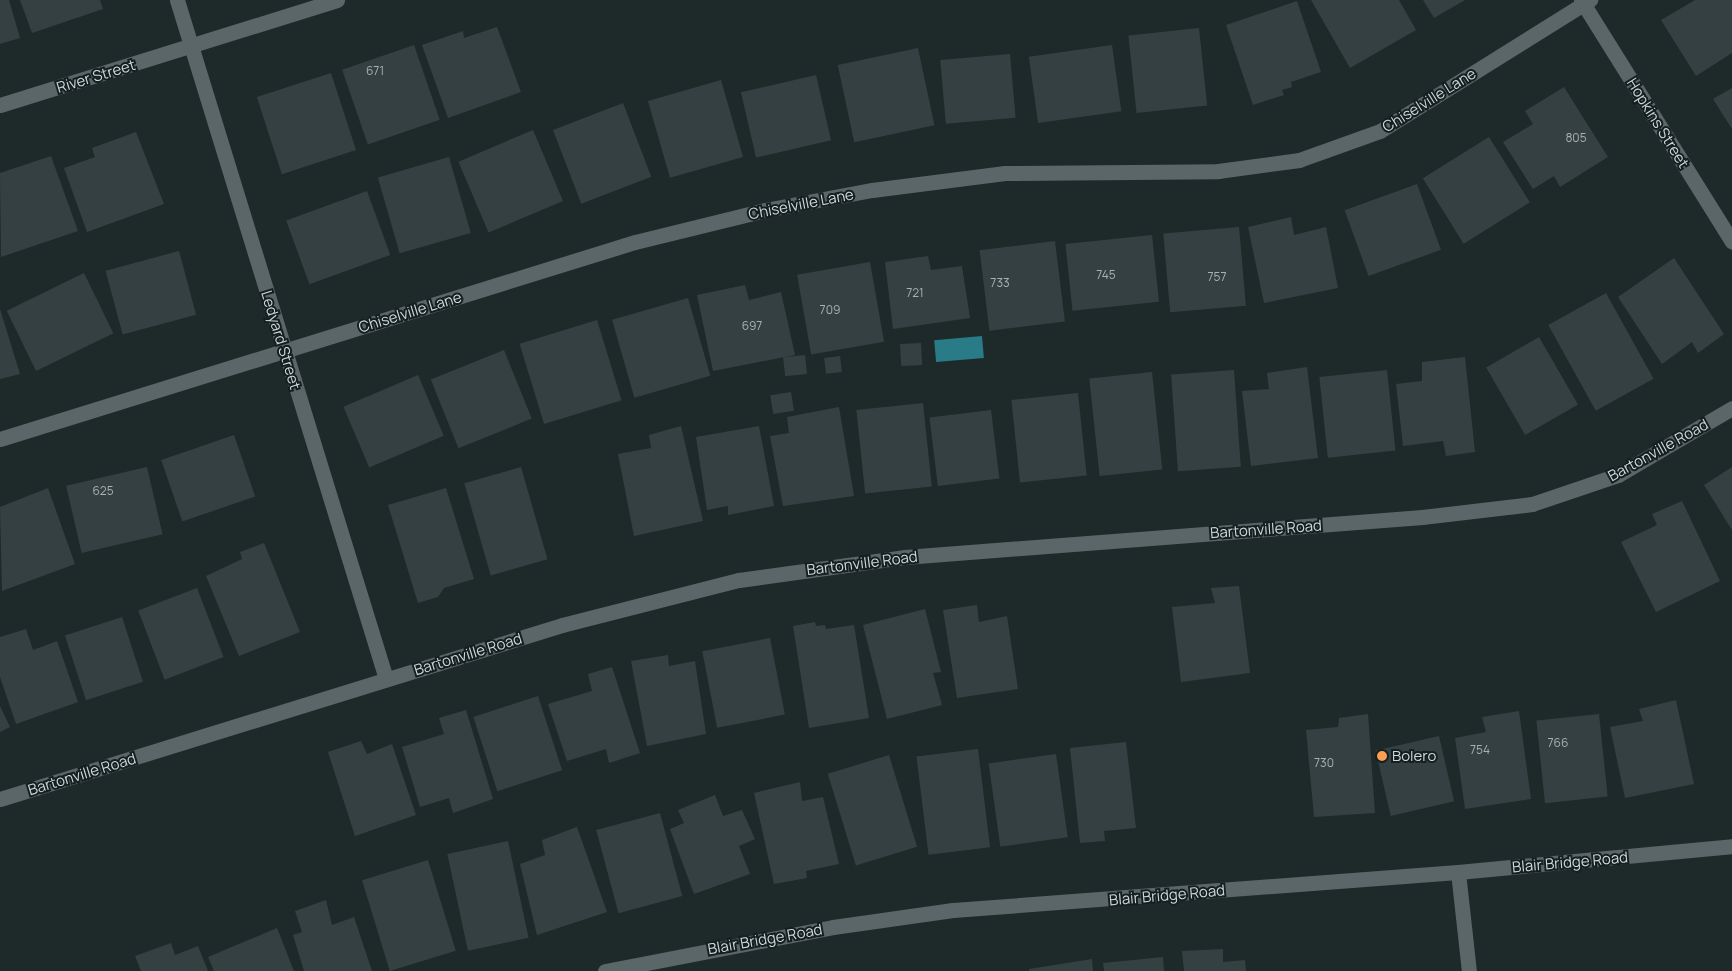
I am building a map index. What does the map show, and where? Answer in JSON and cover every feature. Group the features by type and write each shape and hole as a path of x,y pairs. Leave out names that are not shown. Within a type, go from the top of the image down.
{"street":[{"name":"Ledyard Street","path":"177,0 386,679"},
{"name":"River Street","path":"0,105 337,0"},
{"name":"Hopkins Street","path":"1585,1 1732,242"},
{"name":"Chiselville Lane","path":"0,439 635,242 775,208 872,190 1005,173 1218,171 1299,160 1380,131 1585,1"},
{"name":"Bartonville Road","path":"0,799 562,625 739,580 905,557 1422,516 1532,504 1618,475 1732,408"},
{"name":"Blair Bridge Road","path":"605,971 833,927 953,910 1458,872 1732,846"},
{"path":"1458,872 1469,971"}],"water":[{"path":"982,336 984,358 936,362 934,340"}],"building":[{"path":"0,0 9,0 20,38 0,44"},
{"path":"20,0 100,0 103,9 32,33"},
{"path":"1311,0 1399,0 1416,30 1350,68"},
{"path":"1423,0 1465,0 1434,18"},
{"path":"1695,0 1732,0 1732,53 1696,76 1661,20"},
{"path":"1297,1 1321,72 1291,82 1292,87 1282,90 1284,95 1253,105 1226,25"},
{"path":"497,27 521,92 448,118 422,45 463,31 464,38"},
{"path":"1199,28 1207,106 1137,113 1128,35"},
{"path":"414,45 440,120 368,144 342,70"},
{"path":"1112,45 1121,111 1038,123 1029,57"},
{"path":"918,48 934,125 854,142 838,65"},
{"path":"1010,54 1016,118 946,124 940,60"},
{"path":"331,73 356,150 282,174 257,97"},
{"path":"816,75 831,140 756,158 741,92"},
{"path":"721,80 743,157 670,178 648,101"},
{"path":"1564,87 1608,157 1560,187 1554,176 1533,189 1503,142 1533,124 1525,111"},
{"path":"1732,88 1732,129 1713,99"},
{"path":"623,103 651,177 581,204 553,130"},
{"path":"533,130 563,201 489,233 458,162"},
{"path":"136,132 164,204 87,232 64,168 95,157 92,148"},
{"path":"1489,137 1530,202 1464,244 1423,178"},
{"path":"51,156 78,231 1,257 0,173"},
{"path":"449,157 471,233 400,253 378,177"},
{"path":"1417,184 1441,250 1369,276 1345,210"},
{"path":"367,191 390,255 309,284 286,220"},
{"path":"1291,217 1294,235 1326,227 1338,288 1264,303 1248,227"},
{"path":"1239,227 1246,306 1170,312 1163,234"},
{"path":"1152,235 1159,302 1072,311 1065,244"},
{"path":"1055,241 1065,321 989,331 980,250"},
{"path":"179,251 196,315 123,334 106,271"},
{"path":"928,256 931,270 962,266 970,318 893,329 885,262"},
{"path":"1674,258 1724,334 1698,353 1692,342 1662,364 1618,297"},
{"path":"870,262 884,342 811,355 797,275"},
{"path":"84,273 113,333 36,371 7,311"},
{"path":"745,285 749,300 781,292 795,355 713,371 697,295"},
{"path":"1606,293 1654,379 1596,411 1548,325"},
{"path":"688,298 710,376 634,398 612,320"},
{"path":"0,309 20,374 0,379"},
{"path":"597,320 622,400 544,424 520,344"},
{"path":"1539,337 1578,405 1525,435 1486,368"},
{"path":"921,343 922,365 901,366 900,344"},
{"path":"504,350 532,419 458,448 431,380"},
{"path":"805,355 807,374 785,376 783,357"},
{"path":"840,356 842,372 826,374 824,358"},
{"path":"1465,357 1475,452 1446,456 1443,441 1403,446 1396,384 1422,381 1422,362"},
{"path":"1307,367 1318,458 1251,466 1242,391 1269,389 1267,373"},
{"path":"1234,370 1241,467 1178,471 1171,374"},
{"path":"1387,370 1395,451 1328,458 1319,377"},
{"path":"1152,372 1162,469 1100,476 1089,379"},
{"path":"418,375 444,436 369,467 343,407"},
{"path":"791,392 794,411 773,414 770,395"},
{"path":"1078,393 1087,476 1020,483 1011,400"},
{"path":"923,403 932,487 865,494 856,410"},
{"path":"839,407 854,496 783,506 770,436 789,433 787,417"},
{"path":"991,410 999,478 938,486 929,418"},
{"path":"681,426 703,521 634,536 618,454 651,448 649,435"},
{"path":"759,426 774,506 728,515 728,506 707,510 696,437"},
{"path":"234,435 255,496 182,522 161,460"},
{"path":"147,467 163,534 82,553 66,486"},
{"path":"521,467 547,559 491,576 464,483"},
{"path":"1732,467 1732,530 1704,485"},
{"path":"48,488 75,564 2,591 0,507"},
{"path":"446,488 474,579 444,588 438,597 418,603 388,505"},
{"path":"1682,501 1720,581 1656,612 1621,542 1657,525 1652,514"},
{"path":"264,543 300,632 239,656 206,576 242,559 240,552"},
{"path":"1239,586 1250,673 1181,682 1172,607 1215,603 1211,588"},
{"path":"197,588 224,657 165,680 138,611"},
{"path":"977,605 979,622 1007,616 1018,689 957,698 943,610"},
{"path":"925,609 941,672 933,673 942,705 887,719 863,625"},
{"path":"122,617 143,682 86,700 65,636"},
{"path":"815,622 816,626 825,625 826,629 854,625 869,718 809,728 793,626"},
{"path":"26,629 33,650 57,641 78,702 16,724 0,677 0,637"},
{"path":"770,638 785,715 717,728 702,651"},
{"path":"668,655 669,666 695,661 706,734 647,746 631,661"},
{"path":"612,667 640,753 609,763 606,749 567,761 548,704 592,691 588,674"},
{"path":"538,696 562,770 497,791 473,717"},
{"path":"1676,700 1694,784 1625,798 1610,727 1643,721 1639,709"},
{"path":"0,706 10,727 0,732"},
{"path":"466,710 493,799 453,813 449,798 420,807 402,747 444,734 439,718"},
{"path":"1519,711 1531,799 1465,809 1455,738 1486,732 1482,717"},
{"path":"1368,714 1375,813 1314,817 1306,730 1338,727 1339,718"},
{"path":"1599,714 1608,797 1545,803 1536,721"},
{"path":"1439,736 1454,801 1391,816 1376,751"},
{"path":"361,741 367,754 392,744 416,815 355,836 328,752"},
{"path":"1126,742 1136,828 1104,831 1105,841 1080,843 1070,748"},
{"path":"978,749 990,847 929,855 916,757"},
{"path":"1056,754 1068,837 1000,847 989,763"},
{"path":"889,755 917,847 856,866 828,774"},
{"path":"800,782 802,801 823,797 839,864 806,871 807,878 774,884 754,793"},
{"path":"715,795 723,816 742,810 755,839 739,846 750,874 694,894 670,829 684,823 678,810"},
{"path":"660,813 682,896 619,913 596,830"},
{"path":"577,827 607,912 537,935 520,864 545,855 542,840"},
{"path":"508,841 529,938 468,951 447,854"},
{"path":"428,860 456,951 390,971 362,880"},
{"path":"326,900 332,925 354,917 372,971 304,971 293,935 302,932 295,911"},
{"path":"277,928 294,971 214,971 208,957"},
{"path":"171,943 175,955 198,946 208,971 141,971 135,956"},
{"path":"1223,949 1223,962 1245,960 1246,971 1184,971 1182,951"},
{"path":"1163,957 1164,971 1104,971 1103,963"},
{"path":"1092,959 1093,971 1029,971 1029,969"}],"place":[{"name":"Bolero","path":"1382,756"}]}
